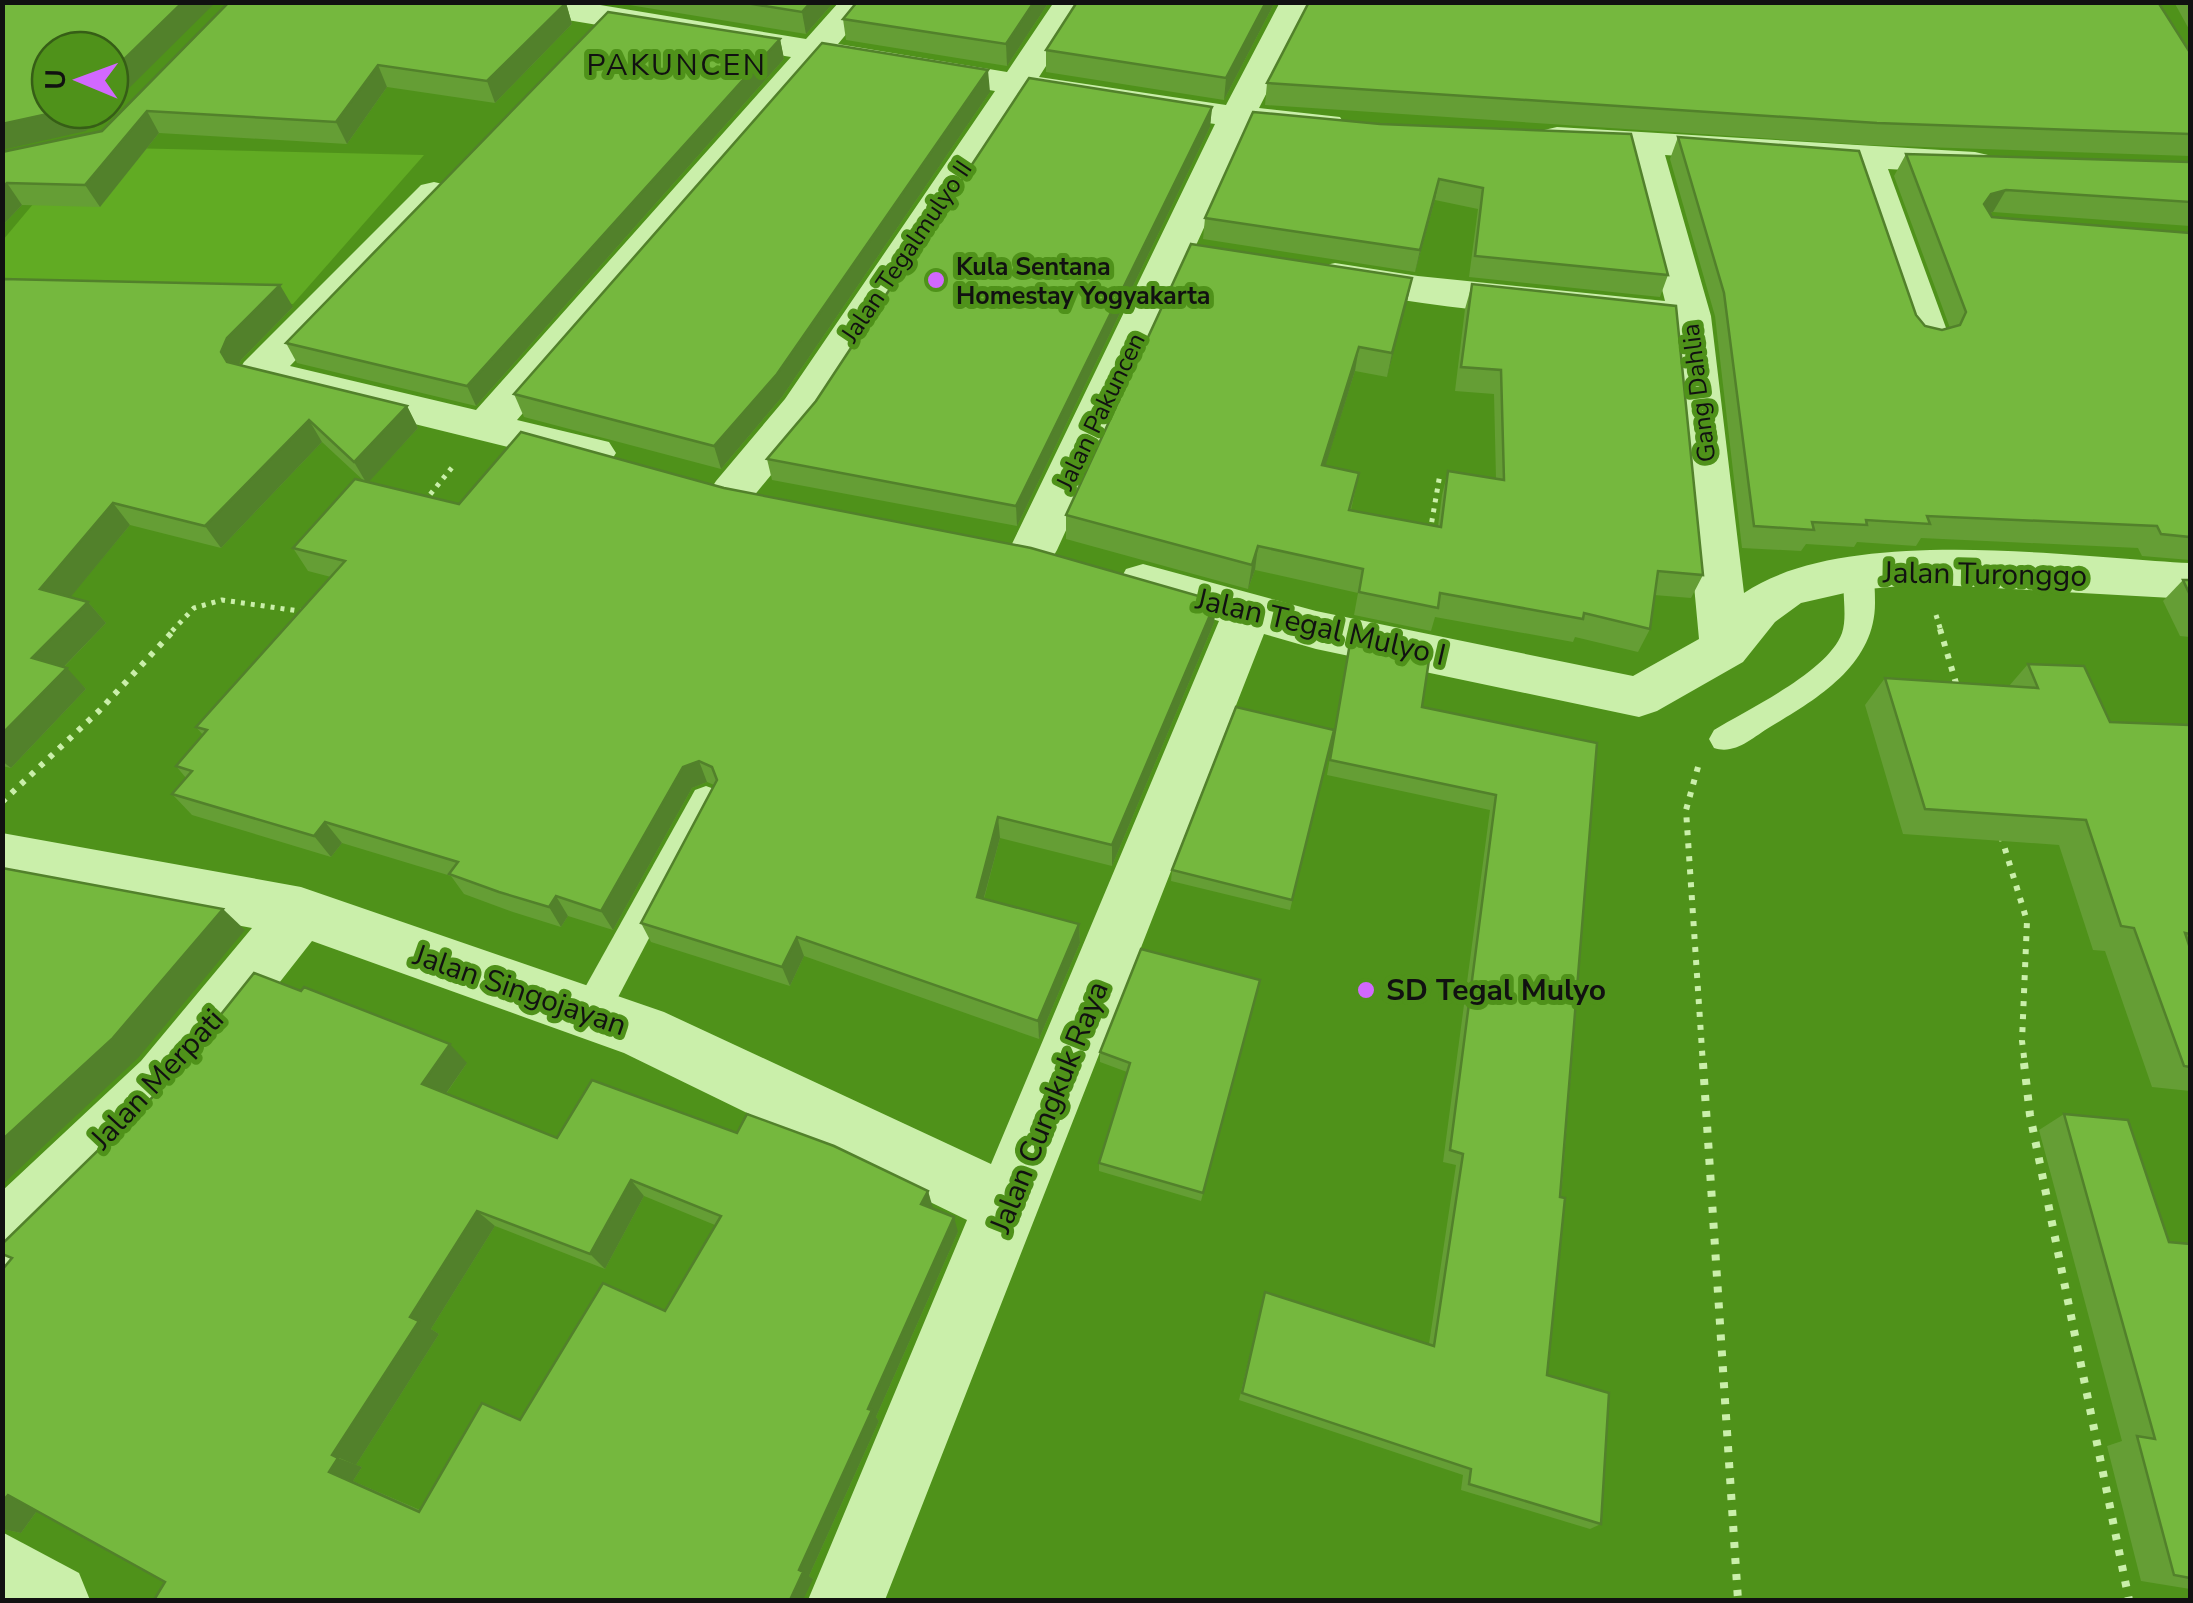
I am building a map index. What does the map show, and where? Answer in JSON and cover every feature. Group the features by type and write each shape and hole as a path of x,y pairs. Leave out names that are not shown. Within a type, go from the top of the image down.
{"street":[{"path":"519,2 1237,117 1359,128"},
{"path":"487,426 857,2"},
{"name":"Jalan Tegalmulyo II","path":"790,504 713,487 801,409 1071,2"},
{"name":"Jalan Pakuncen","path":"1050,556 1195,254 1237,117 1297,2"},
{"path":"575,46 602,18"},
{"path":"1528,137 1866,160 2019,164"},
{"name":"Gang Dahlia","path":"1643,142 1690,316 1725,648"},
{"path":"1866,160 1928,336"},
{"path":"452,174 259,372 640,466"},
{"path":"1288,268 1418,288 1690,316"},
{"name":"Jalan Tegal Mulyo I","path":"1050,556 1247,613 1639,697"},
{"name":"Jalan Turonggo","path":"1639,697 1725,648 1757,609 1786,590 1858,572 1922,567 2190,581"},
{"name":"Jalan Cungkuk Raya","path":"847,1600 1010,1206 1247,613"},
{"name":"Jalan Singojayan","path":"2,857 301,912 591,1012 642,1032 1010,1206"},
{"name":"Jalan Merpati","path":"2,1238 163,1082 301,912"},
{"path":"2,1570 52,1600"}],"lane":[{"path":"1725,739 1815,682 1851,646 1862,596 1858,572"},
{"path":"591,1012 706,799"}],"path":[{"path":"412,517 487,426"},
{"path":"1426,535 1432,524 1440,474"},
{"path":"1922,567 1960,698"},
{"path":"2,802 99,711 194,608 208,601 250,599 318,614"},
{"path":"1725,739 1701,756 1686,810 1738,1600"},
{"path":"1999,828 2026,921 2022,1041 2030,1114 2129,1600"}],"green space":[{"path":"81,147 424,155 293,304 3,294 3,240"}],"building":[{"path":"2,2 183,2 130,54 130,30 30,30 30,118 2,124"},
{"path":"229,2 566,3 487,81 378,65 336,122 147,111 85,185 7,183 2,187 2,152 103,130 130,130 130,103"},
{"path":"740,2 811,2 802,12"},
{"path":"857,2 1034,2 1006,44 843,19"},
{"path":"1077,2 1266,2 1226,78 1046,50"},
{"path":"1309,2 2158,2 2190,52 2190,134 1877,123 1267,83"},
{"path":"608,12 780,39 467,386 286,343"},
{"path":"822,43 988,70 777,374 714,446 514,394"},
{"path":"1029,78 1212,107 1016,506 767,459 816,401"},
{"path":"1253,112 1380,124 1631,134 1668,275 1475,256 1483,188 1439,179 1420,250 1205,218"},
{"path":"1678,137 1859,151 1916,315 1925,326 1942,330 1960,325 1966,312 1906,154 2190,162 2190,202 2006,190 1991,194 1984,204 1992,217 2190,233 2190,537 2161,534 2157,526 1927,516 1930,524 1866,520 1867,525 1812,522 1814,530 1754,526 1724,293"},
{"path":"1191,244 1412,278 1392,353 1359,347 1322,465 1359,473 1349,510 1441,527 1448,471 1504,480 1501,370 1461,367 1472,284 1676,306 1703,575 1658,571 1650,629 1584,613 1583,619 1440,593 1438,608 1359,592 1363,569 1258,546 1252,565 1066,515"},
{"path":"2,279 280,285 227,338 221,352 227,362 407,406 354,462 309,420 205,526 113,503 40,589 88,602 32,658 67,668 2,734"},
{"path":"521,432 724,488 1031,548 1216,601 1112,845 998,817 977,897 1079,924 1038,1021 797,937 782,967 641,923 717,780 712,767 699,761 683,767 601,911 556,896 549,907 499,892 449,874 458,862 325,822 314,836 172,794 192,771 176,766 207,730 196,727 345,561 293,548 355,479 459,504"},
{"path":"1350,643 1429,660 1422,707 1597,743 1560,1197 1565,1198 1547,1375 1609,1393 1601,1524 1469,1484 1471,1469 1242,1393 1265,1292 1434,1346 1463,1154 1450,1150 1496,795 1330,760"},
{"path":"2028,664 2084,666 2110,722 2190,725 2190,934 2185,933 2190,948 2190,1067 2184,1066 2134,928 2121,926 2086,820 1925,809 1885,678 2038,688"},
{"path":"1236,707 1334,730 1292,900 1172,870"},
{"path":"2,868 223,909 112,1039 2,1140"},
{"path":"1141,949 1260,980 1203,1193 1099,1163 1130,1063 1100,1052"},
{"path":"254,973 301,991 304,987 450,1044 422,1084 557,1138 592,1080 737,1133 747,1114 834,1146 928,1191 921,1204 954,1217 799,1570 803,1572 790,1600 154,1600 165,1582 8,1495 2,1502 2,1270 12,1258 2,1254 2,1244 163,1087","holes":["631,1180 721,1216 665,1311 603,1283 520,1420 482,1403 419,1512 329,1472 338,1458 332,1455 419,1321 410,1317 477,1211 590,1254"]},
{"path":"2064,1114 2128,1120 2169,1242 2190,1244 2190,1578 2174,1575 2137,1436 2155,1439"}],"place":[{"name":"Kula Sentana Homestay Yogyakarta","path":"936,280"},
{"name":"SD Tegal Mulyo","path":"1366,990"}],"district":[{"name":"PAKUNCEN","path":"677,65"}]}
